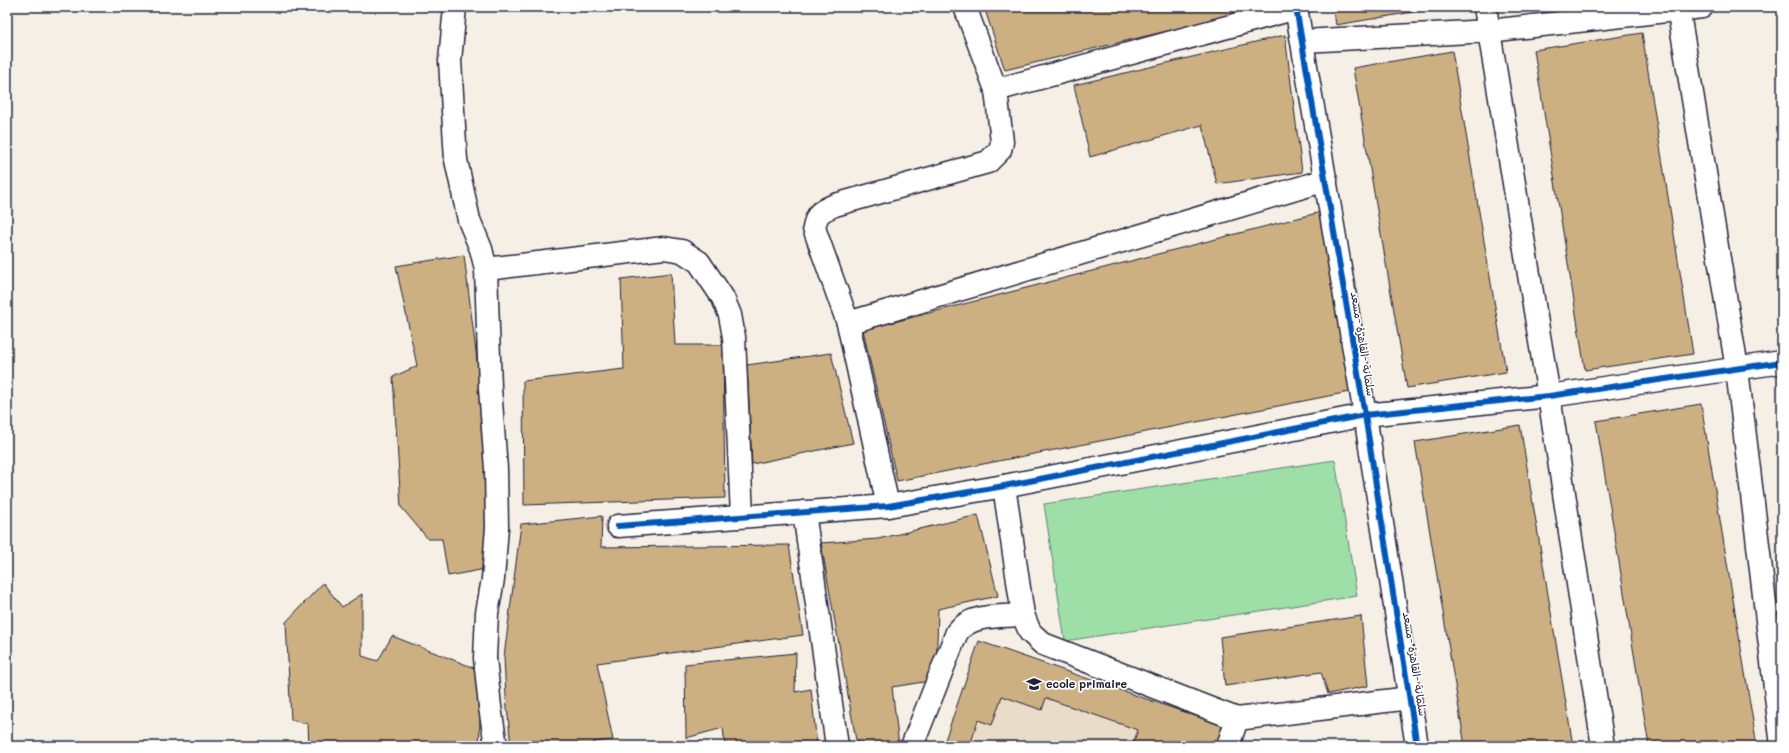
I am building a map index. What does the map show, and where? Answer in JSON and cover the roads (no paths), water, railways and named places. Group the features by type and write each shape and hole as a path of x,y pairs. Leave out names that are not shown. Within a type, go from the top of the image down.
{"street":[{"path":"456,7 450,61 456,160 469,220 481,249 486,269 490,388 496,469 497,527 494,579 487,613 485,658 496,746"},
{"path":"888,506 848,323 814,228 816,216 835,205 988,162 1000,150 1002,142 996,90 966,7"},
{"path":"1485,7 1549,396 1603,746"},
{"path":"1303,41 1489,31 1678,8 1702,7"},
{"path":"996,90 1296,8"},
{"name":"سلمانة -القاهرة -مسعد","path":"1296,8 1303,41 1365,415 1417,746"},
{"path":"1678,8 1737,370 1782,746"},
{"path":"848,323 1326,180"},
{"path":"486,269 664,248 682,251 699,262 723,298 730,315 734,337 742,516"},
{"path":"618,526 888,506 1004,486 1365,415 1549,396 1737,370 1782,362"},
{"path":"1004,486 1023,615 1030,632 1043,644 1237,719 1410,698"},
{"path":"804,512 837,746"},
{"path":"912,746 957,632 962,625 977,619 1023,615"},
{"path":"1228,746 1237,719"}],"place":[{"name":"ecole primaire","path":"1034,684"}]}
